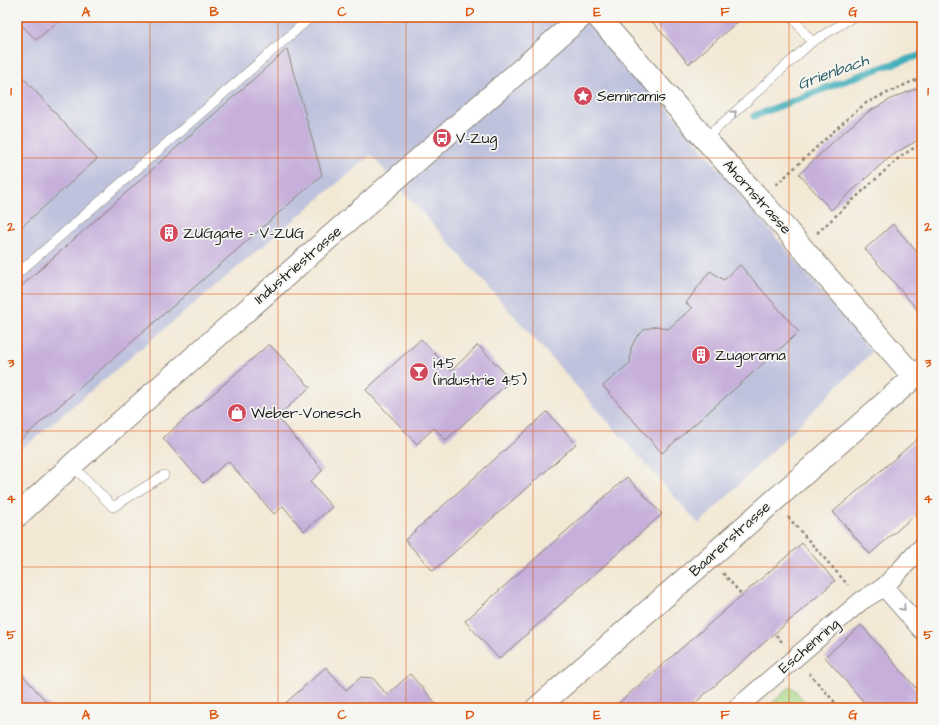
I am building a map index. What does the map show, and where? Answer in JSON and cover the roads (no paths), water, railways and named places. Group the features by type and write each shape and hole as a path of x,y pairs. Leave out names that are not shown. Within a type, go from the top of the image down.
{"street":[{"name":"Ahornstrasse","path":"598,17 704,139 919,377"},
{"name":"Industriestrasse","path":"17,516 72,465 573,22"},
{"name":"Baarerstrasse","path":"537,708 773,501 919,377"},
{"name":"Eschenring","path":"737,708 861,601 884,587 922,547"},
{"path":"884,587 922,630"}],"lane":[{"path":"17,274 311,17"},
{"path":"792,17 812,42"},
{"path":"704,139 812,42 853,17"},
{"path":"72,465 113,507 164,475"}],"waterway":[{"name":"Grienbach","path":"754,116 858,76 922,55"}],"place":[{"name":"Semiramis","path":"583,96"},
{"name":"V-Zug","path":"442,138"},
{"name":"ZUGgate - V-ZUG","path":"169,233"},
{"name":"Zugorama","path":"701,355"},
{"name":"i45 (industrie 45)","path":"419,372"},
{"name":"Weber-Vonesch","path":"237,413"}]}
